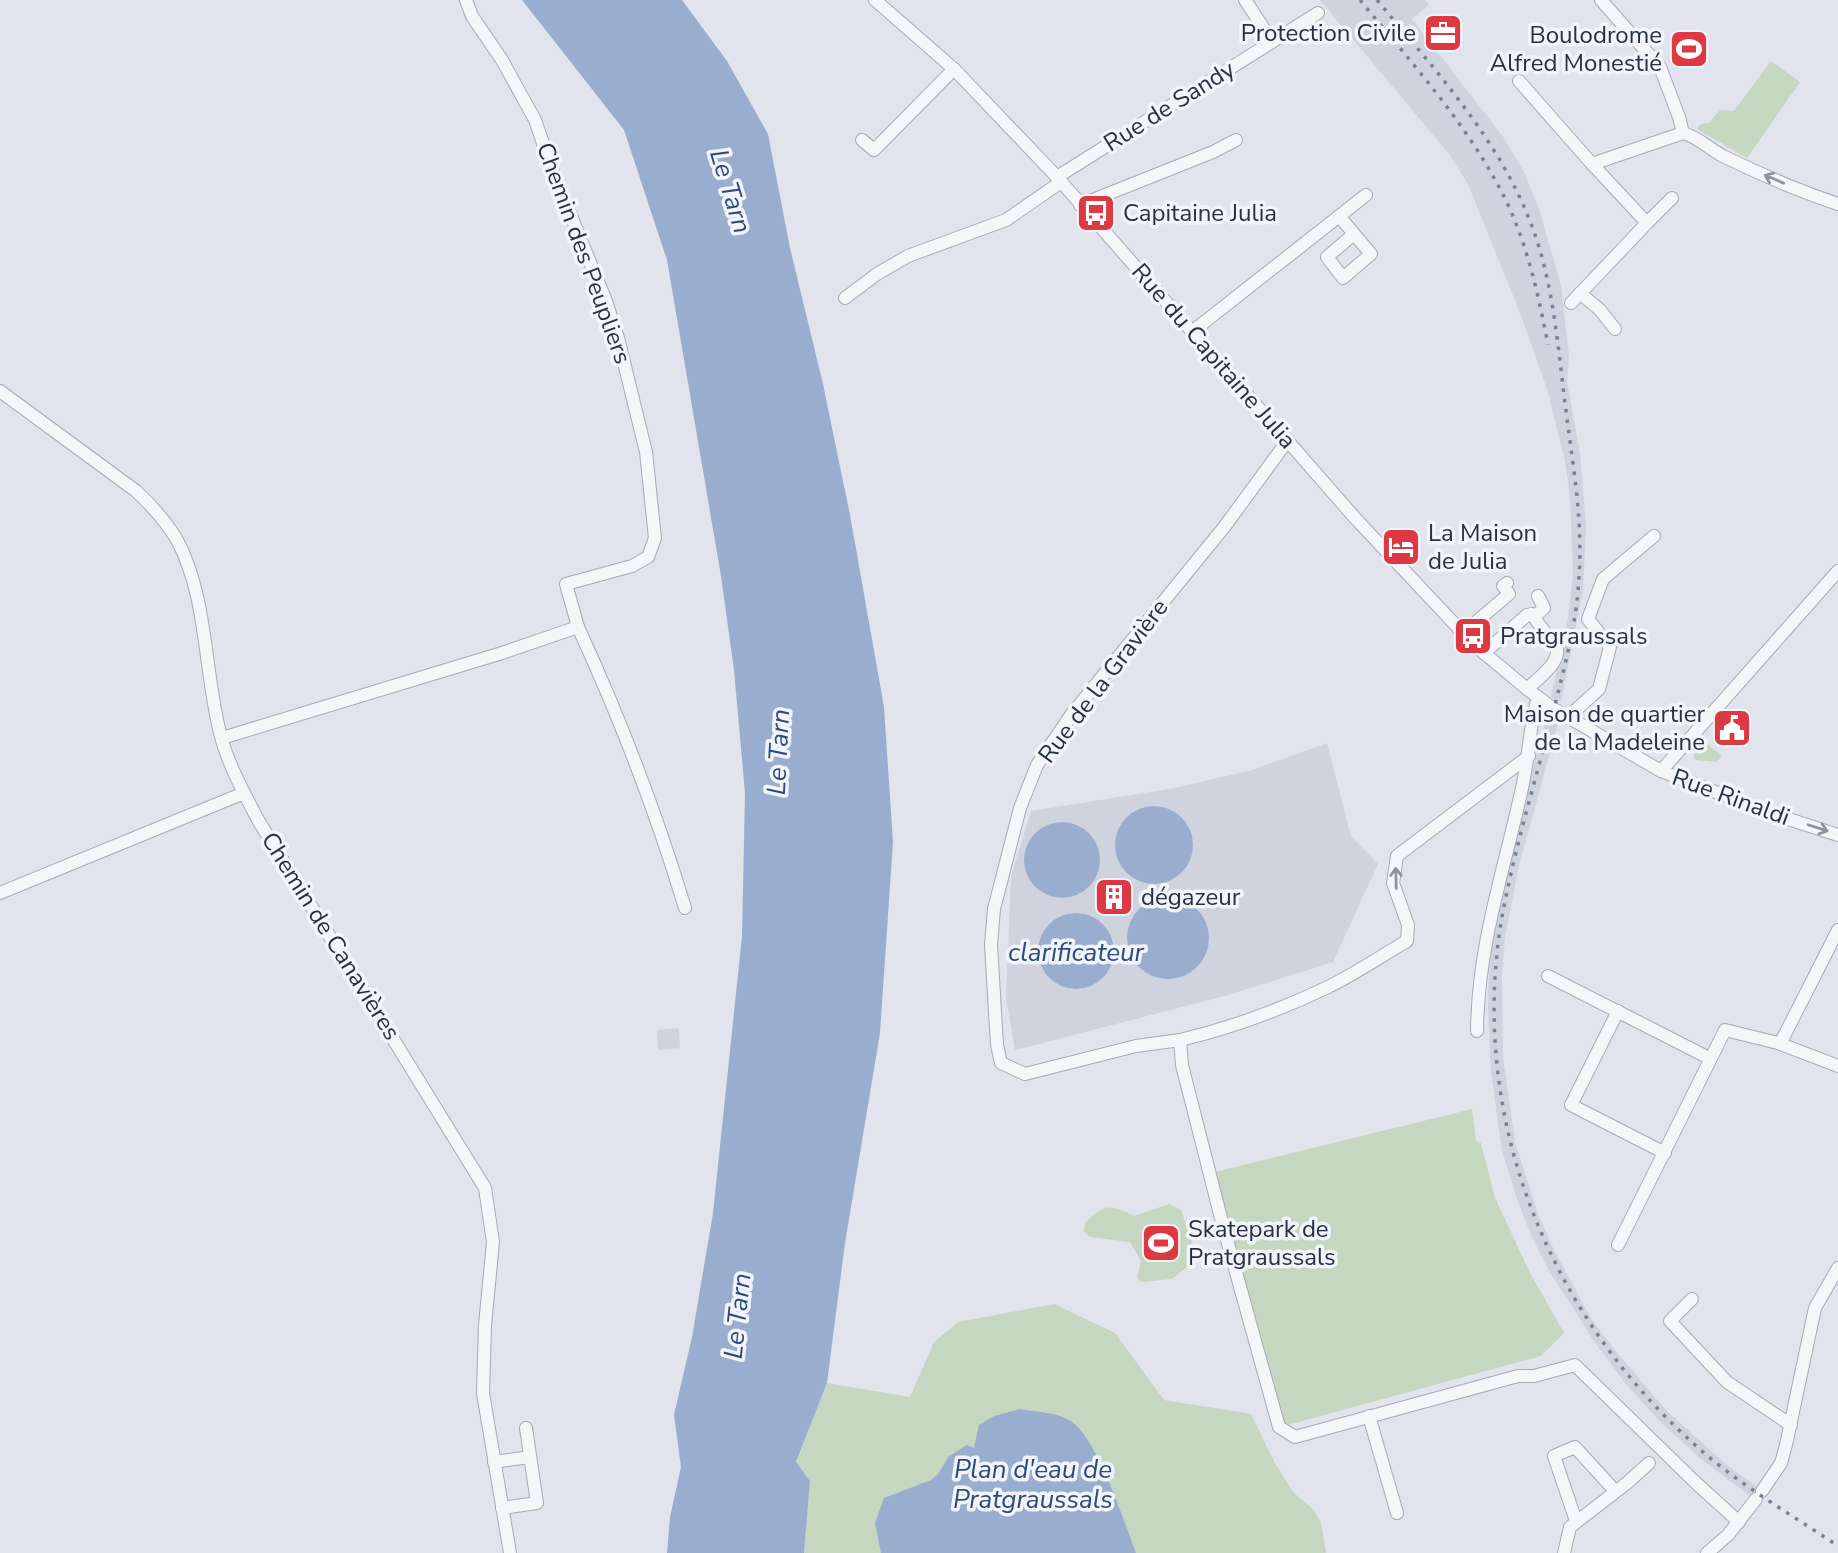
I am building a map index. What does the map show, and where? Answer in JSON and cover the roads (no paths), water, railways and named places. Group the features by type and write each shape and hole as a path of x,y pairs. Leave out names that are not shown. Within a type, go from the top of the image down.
{"street":[{"name":"Chemin des Peupliers","path":"466,0 472,16 524,99 541,133 558,185 606,301 618,338 646,452 655,538 649,557 632,566 566,584 578,627 612,701 667,849 685,908"},
{"name":"Rue du Capitaine Julia","path":"875,0 954,69 1059,179 1355,518 1462,633 1554,709"},
{"path":"1245,0 1272,41"},
{"path":"1601,0 1660,67 1683,133"},
{"name":"Rue de Sandy","path":"845,298 877,274 908,256 1006,220 1059,179 1318,13"},
{"path":"862,140 874,150 954,69"},
{"path":"1519,80 1647,223"},
{"path":"1592,164 1683,133 1694,136 1714,152 1748,168 1807,194 1838,204"},
{"path":"1080,205 1213,152 1236,140"},
{"path":"1193,331 1366,195"},
{"path":"1571,303 1672,198"},
{"path":"1339,216 1354,234"},
{"path":"1580,293 1600,310 1615,330"},
{"name":"Chemin de Canavières","path":"0,391 136,491 154,508 176,539 193,583 222,738 244,793 258,820 485,1188 493,1242 485,1325 483,1393 510,1553"},
{"name":"Rue de la Gravière","path":"1180,1040 1136,1046 1025,1074 1001,1063 997,1045 991,945 994,909 1020,808 1037,765 1070,715 1225,526 1288,440"},
{"path":"1567,718 1598,689 1610,647 1588,619 1603,579 1654,536"},
{"path":"1661,771 1838,570"},
{"path":"1462,633 1509,594 1503,586 1507,583"},
{"path":"1534,617 1545,608 1538,596"},
{"path":"1484,653 1527,615 1532,614 1557,647 1557,654 1555,661 1527,689"},
{"path":"222,738 489,657 578,627"},
{"path":"1477,1031 1477,1001 1485,938 1529,756 1534,708 1538,698"},
{"name":"Rue Rinaldi","path":"1554,709 1661,771 1770,813 1838,835"},
{"path":"1529,756 1397,856 1393,883 1408,925 1407,941 1329,987 1263,1016 1180,1040 1182,1065 1222,1222 1279,1427 1295,1437 1518,1376 1534,1376 1576,1365 1696,1483 1739,1521"},
{"path":"0,893 244,793"},
{"path":"1780,1044 1838,930"},
{"path":"1548,976 1709,1058"},
{"path":"1618,1011 1571,1105 1665,1153"},
{"path":"1618,1245 1725,1030 1780,1044 1838,1066"},
{"path":"1707,1553 1728,1535 1781,1463 1815,1308 1838,1268"},
{"path":"1692,1299 1670,1321 1727,1382 1791,1425"},
{"path":"1369,1416 1397,1513"},
{"path":"502,1508 537,1503 526,1428"},
{"path":"1576,1521 1554,1456 1575,1447 1615,1491"},
{"path":"494,1462 530,1457"},
{"path":"1564,1553 1570,1527 1649,1463"}],"water":[{"name":"Le Tarn","path":"522,0 682,0 727,61 768,134 790,248 823,384 850,515 884,707 893,842 880,1033 845,1243 827,1383 796,1462 810,1481 804,1553 667,1553 670,1517 681,1467 674,1415 692,1337 713,1213 742,936 745,793 734,670 721,576 667,260 624,130"},
{"path":"1154,806 1169,809 1182,817 1190,830 1193,845 1190,860 1182,873 1169,881 1154,884 1139,881 1126,873 1118,860 1115,845 1118,830 1126,817 1139,809"},
{"name":"clarificateur","path":"1062,822 1076,825 1089,833 1097,846 1100,860 1097,874 1089,887 1076,895 1062,898 1048,895 1035,887 1027,874 1024,860 1027,846 1035,833 1048,825"},
{"path":"1168,897 1184,900 1197,909 1206,922 1209,938 1206,954 1197,967 1184,976 1168,979 1152,976 1139,967 1130,954 1127,938 1130,922 1139,909 1152,900"},
{"name":"clarificateur","path":"1076,913 1090,916 1103,924 1111,937 1114,951 1111,965 1103,978 1090,986 1076,989 1062,986 1049,978 1041,965 1038,951 1041,937 1049,924 1062,916"},
{"name":"Plan d'eau de Pratgraussals","path":"1020,1409 1060,1416 1072,1422 1082,1432 1101,1463 1136,1553 881,1553 875,1523 884,1498 931,1480 949,1456 967,1445 974,1448 979,1425 994,1416"}],"railway":[{"path":"1360,0 1441,99 1478,151 1494,179 1509,207 1528,258 1548,345"},
{"path":"1377,0 1471,116 1492,147 1526,212 1539,247 1549,287 1574,473 1580,556 1574,622 1505,901 1495,978 1496,1054 1507,1129 1529,1202 1560,1271 1599,1337 1647,1397 1702,1451 1751,1489 1838,1546"}],"place":[{"name":"Protection Civile","path":"1443,33"},
{"name":"Boulodrome Alfred Monestié","path":"1689,49"},
{"name":"Capitaine Julia","path":"1096,213"},
{"name":"La Maison de Julia","path":"1401,547"},
{"name":"Pratgraussals","path":"1473,636"},
{"name":"Maison de quartier de la Madeleine","path":"1732,728"},
{"name":"dégazeur","path":"1114,897"},
{"name":"Skatepark de Pratgraussals","path":"1161,1243"}]}
